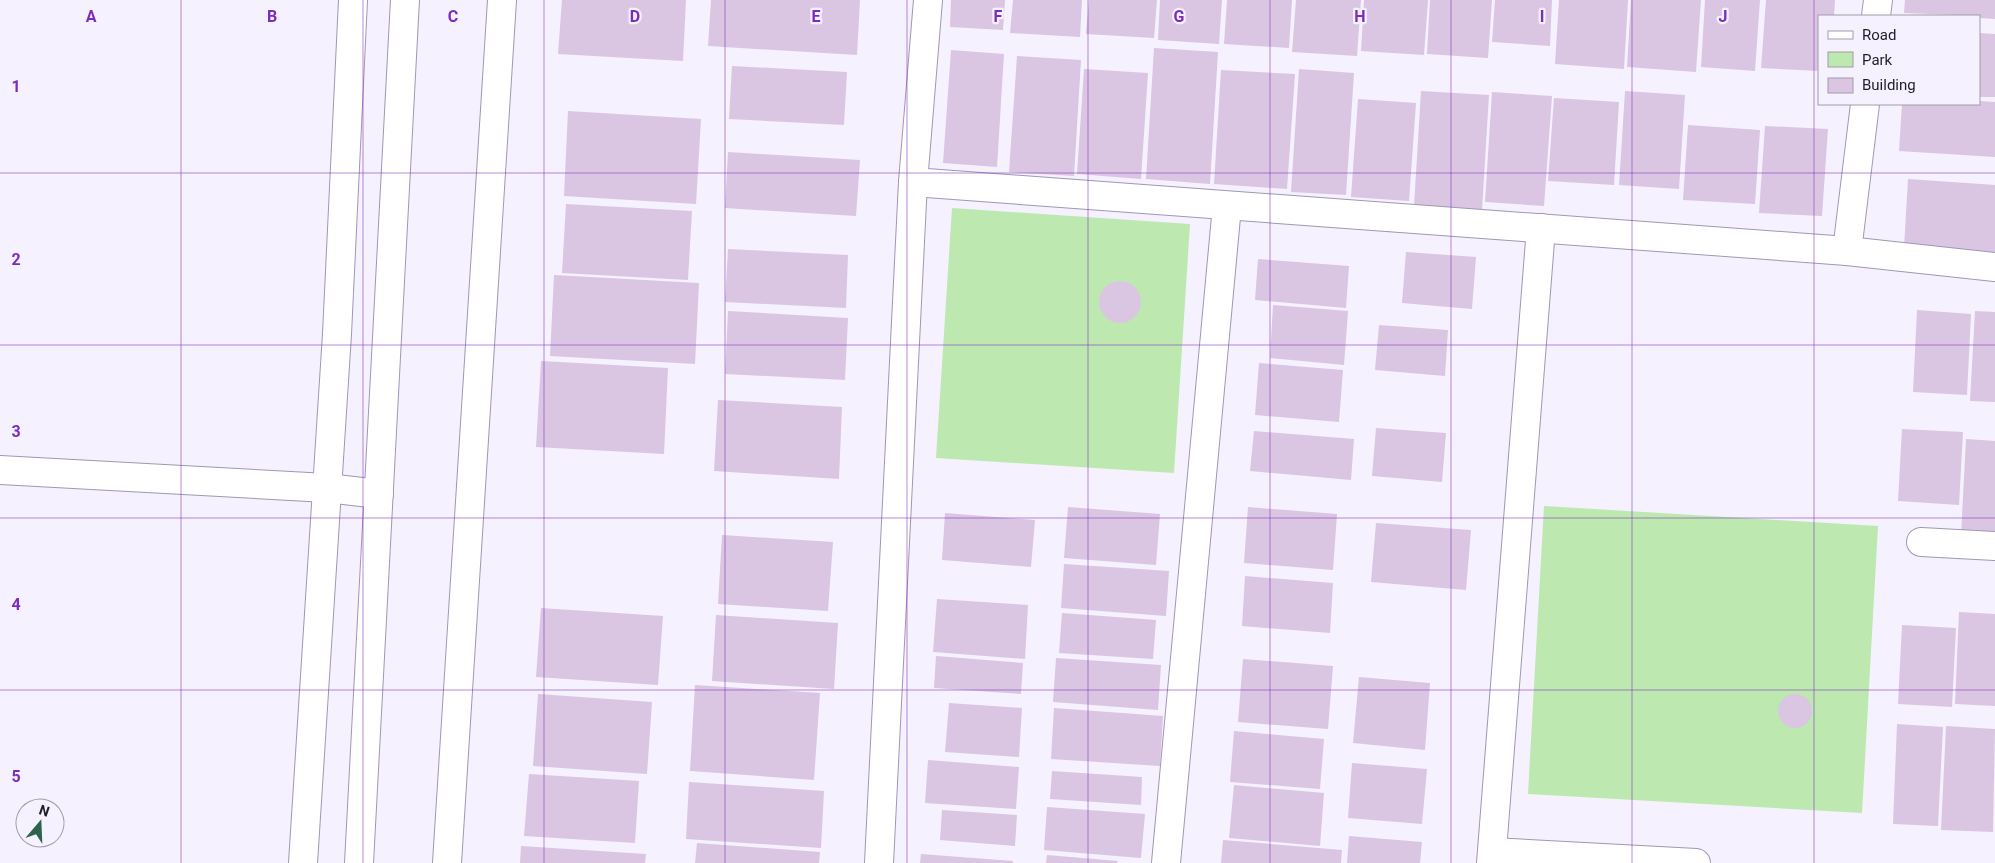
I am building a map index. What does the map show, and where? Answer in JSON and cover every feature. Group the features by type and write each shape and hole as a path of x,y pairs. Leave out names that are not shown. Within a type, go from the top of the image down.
{"street":[{"path":"303,863 327,488 354,0"},
{"path":"359,863 405,0"},
{"path":"447,863 502,0"},
{"path":"879,863 913,182 928,0"},
{"path":"1876,15 1878,0"},
{"path":"1847,251 1865,105"},
{"path":"913,182 1847,251 1995,267"},
{"path":"1166,863 1227,206"},
{"path":"1541,228 1491,858 1696,863"},
{"path":"0,470 327,488 379,494"},
{"path":"1921,542 1995,546"}],"green space":[{"path":"952,208 1190,224 1174,473 936,458"},
{"path":"1544,506 1878,526 1862,813 1528,794"}],"building":[{"path":"562,0 686,0 683,61 558,54"},
{"path":"711,0 860,0 857,55 708,46"},
{"path":"951,0 1005,0 1003,30 950,27"},
{"path":"1013,0 1082,0 1080,37 1010,33"},
{"path":"1089,0 1157,0 1154,38 1086,34"},
{"path":"1160,0 1222,0 1219,44 1158,40"},
{"path":"1227,0 1292,0 1289,48 1224,44"},
{"path":"1296,0 1361,0 1357,56 1292,52"},
{"path":"1364,0 1428,0 1424,55 1361,51"},
{"path":"1430,0 1492,0 1488,58 1427,54"},
{"path":"1495,0 1552,0 1550,46 1492,42"},
{"path":"1559,0 1628,0 1624,69 1555,64"},
{"path":"1631,0 1701,0 1696,72 1627,67"},
{"path":"1705,0 1760,0 1755,71 1701,67"},
{"path":"1766,0 1835,0 1834,15 1818,15 1818,71 1761,68"},
{"path":"1905,0 1995,0 1995,19 1980,18 1980,15 1904,13"},
{"path":"1980,33 1995,34 1995,97 1980,97"},
{"path":"1154,48 1218,52 1210,184 1146,179"},
{"path":"951,50 1004,54 997,167 943,163"},
{"path":"1017,56 1081,60 1074,176 1009,172"},
{"path":"732,66 847,72 844,125 729,119"},
{"path":"1084,69 1148,73 1141,179 1077,174"},
{"path":"1299,69 1354,73 1346,195 1291,192"},
{"path":"1221,70 1295,74 1287,189 1214,184"},
{"path":"1421,91 1489,95 1482,210 1414,206"},
{"path":"1625,91 1685,95 1679,189 1619,185"},
{"path":"1492,92 1552,96 1544,206 1485,202"},
{"path":"1554,98 1619,102 1614,185 1548,181"},
{"path":"1358,99 1416,103 1409,201 1351,197"},
{"path":"1980,101 1995,102 1995,157 1899,151 1902,105 1980,105"},
{"path":"568,111 701,119 696,204 564,196"},
{"path":"1688,125 1760,130 1755,204 1683,200"},
{"path":"1765,126 1828,129 1822,216 1759,213"},
{"path":"728,152 860,160 856,216 725,208"},
{"path":"1908,179 1995,185 1995,254 1904,248"},
{"path":"566,204 692,211 688,280 562,273"},
{"path":"728,249 848,255 846,308 725,302"},
{"path":"1406,252 1476,257 1472,309 1402,303"},
{"path":"1258,259 1349,266 1346,308 1255,300"},
{"path":"554,275 699,283 695,364 550,356"},
{"path":"1116,281 1124,281 1135,287 1141,302 1135,317 1124,323 1116,323 1105,317 1099,306 1099,298 1105,287"},
{"path":"1273,305 1348,311 1344,365 1270,358"},
{"path":"1917,310 1971,314 1967,395 1913,392"},
{"path":"728,311 848,318 845,380 725,374"},
{"path":"1975,311 1995,312 1995,402 1970,401"},
{"path":"1379,325 1448,330 1445,376 1375,370"},
{"path":"541,361 668,368 664,454 536,447"},
{"path":"1259,363 1343,370 1339,422 1255,415"},
{"path":"718,400 842,407 839,479 714,471"},
{"path":"1376,428 1446,433 1442,482 1372,476"},
{"path":"1902,429 1963,432 1959,505 1898,501"},
{"path":"1254,431 1354,439 1351,480 1250,471"},
{"path":"1966,439 1995,441 1995,538 1961,536"},
{"path":"1068,507 1160,514 1156,565 1064,558"},
{"path":"1248,507 1337,514 1333,570 1244,563"},
{"path":"945,513 1035,520 1031,567 942,560"},
{"path":"1376,523 1471,530 1466,590 1371,582"},
{"path":"722,535 833,542 828,611 718,604"},
{"path":"1064,564 1169,571 1166,616 1061,608"},
{"path":"1245,576 1333,583 1330,633 1242,626"},
{"path":"937,599 1028,605 1025,659 933,652"},
{"path":"541,608 663,616 658,685 536,677"},
{"path":"1959,612 1995,614 1995,706 1955,704"},
{"path":"1062,613 1156,620 1153,659 1059,653"},
{"path":"716,615 838,623 834,689 712,681"},
{"path":"1902,625 1956,628 1952,707 1898,704"},
{"path":"936,656 1023,663 1021,694 934,688"},
{"path":"1056,658 1161,665 1158,710 1053,702"},
{"path":"1243,659 1333,666 1328,729 1238,722"},
{"path":"1359,677 1430,683 1425,750 1353,743"},
{"path":"695,685 820,693 814,780 690,771"},
{"path":"538,694 652,702 647,774 533,766"},
{"path":"1795,694 1802,695 1807,699 1811,704 1811,718 1807,723 1802,727 1795,728 1788,727 1783,723 1779,718 1778,711 1779,704 1783,699 1788,695"},
{"path":"949,703 1022,708 1019,757 945,752"},
{"path":"1054,708 1163,716 1160,766 1051,759"},
{"path":"1897,724 1943,727 1938,826 1893,824"},
{"path":"1946,726 1995,729 1993,832 1941,830"},
{"path":"1234,731 1324,739 1320,789 1230,782"},
{"path":"928,760 1019,767 1016,809 925,803"},
{"path":"1352,763 1427,769 1422,824 1348,818"},
{"path":"1052,771 1142,777 1141,805 1050,799"},
{"path":"529,774 639,781 635,843 524,836"},
{"path":"689,782 824,791 821,848 686,839"},
{"path":"1234,785 1324,793 1320,846 1229,838"},
{"path":"1047,807 1145,814 1141,858 1044,850"},
{"path":"942,810 1017,815 1015,846 940,840"},
{"path":"1349,836 1422,842 1420,863 1347,863"},
{"path":"1223,840 1342,850 1341,863 1221,863"},
{"path":"697,843 820,852 819,863 695,863"},
{"path":"521,846 646,854 645,863 520,863"},
{"path":"921,854 1013,861 1013,863 920,863"},
{"path":"1047,855 1118,861 1117,863 1046,863"}]}
